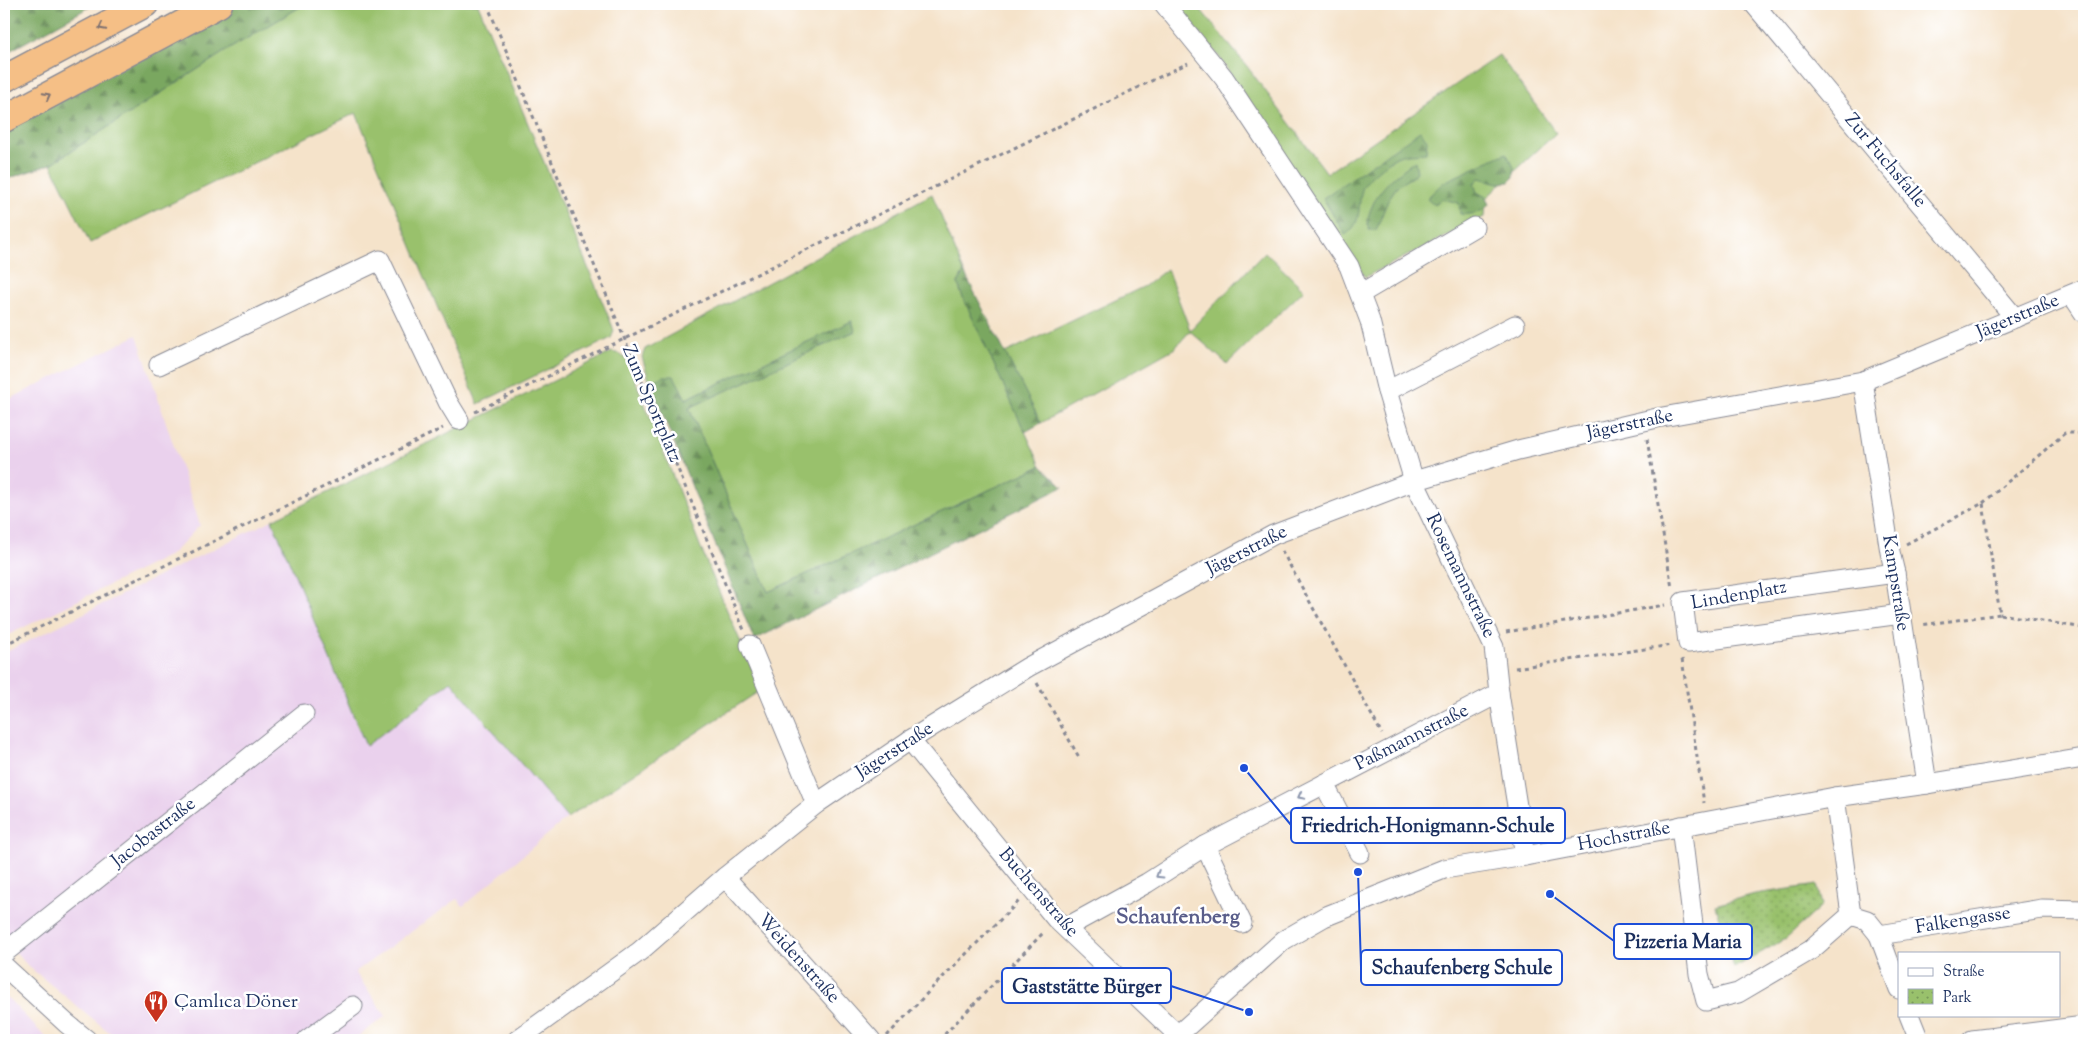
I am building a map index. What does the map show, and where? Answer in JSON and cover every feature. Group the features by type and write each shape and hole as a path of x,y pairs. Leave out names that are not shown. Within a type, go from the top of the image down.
{"highway":[{"path":"4,79 145,4"},
{"path":"4,119 219,4"}],"street":[{"name":"Rosemannstraße","path":"1164,4 1229,86 1350,266 1370,321 1387,391 1414,481 1494,647 1499,693 1525,856"},
{"name":"Zur Fuchsfalle","path":"1754,4 2016,318"},
{"path":"1360,294 1474,227"},
{"path":"159,365 380,260 448,402 459,420"},
{"name":"Jägerstraße","path":"517,1040 640,951 725,877 816,804 910,740 1028,667 1273,535 1414,481 1518,450 1657,418 1863,381 2078,292"},
{"path":"2078,292 2084,313"},
{"path":"1387,391 1516,325"},
{"name":"Kampstraße","path":"1863,381 1927,784"},
{"name":"Lindenplatz","path":"1895,573 1683,602 1688,643 1901,614"},
{"path":"750,645 816,804"},
{"name":"Paßmannstraße","path":"1062,923 1146,883 1205,846 1499,693"},
{"name":"Jacobastraße","path":"4,953 304,714"},
{"name":"Buchenstraße","path":"910,740 1062,923 1175,1037"},
{"name":"Hochstraße","path":"1175,1037 1284,940 1324,917 1444,869 1525,856 1835,797 2084,758"},
{"path":"1324,784 1360,853"},
{"path":"1835,797 1851,915 1867,920 1879,935 1898,986"},
{"name":"Hochstraße","path":"1681,826 1699,974 1706,1001 1738,993 1803,955 1851,915"},
{"path":"1205,846 1242,923"},
{"name":"Weidenstraße","path":"725,877 872,1040"},
{"name":"Falkengasse","path":"1879,935 2042,909 2084,910"},
{"path":"4,966 87,1040"},
{"path":"306,1040 353,1006"},
{"path":"1909,1016 1919,1040"},
{"path":"1972,1040 2084,1026"}],"path":[{"name":"Zum Sportplatz","path":"487,4 750,645"},
{"path":"4,645 1205,54"},
{"path":"1890,552 1983,503 2065,433 2084,433"},
{"path":"1983,503 2000,614"},
{"path":"1273,535 1390,750"},
{"path":"1488,635 1683,602"},
{"path":"1901,614 1911,626 2000,614 2084,628"},
{"path":"1497,671 1688,643"},
{"path":"1028,667 1080,759"},
{"path":"884,1040 932,988 1032,888"},
{"path":"939,1040 1062,923"}],"shaded area":[{"path":"137,335 200,525 172,554 4,637 4,402"},
{"path":"272,520 366,746 451,681 567,818 463,906 457,899 355,972 386,1016 353,1040 119,1040 28,966 4,939 4,653"},
{"path":"4,994 48,1040 4,1040"}],"green space":[{"path":"4,4 95,4 4,54"},
{"path":"228,4 305,4 229,49 51,164 4,180 4,127"},
{"path":"305,4 478,4 612,325 614,331 611,338 478,404 356,113 90,243 51,164 229,49"},
{"path":"1175,4 1196,4 1246,65 1327,173 1499,55 1556,133 1485,199 1484,217 1365,277 1217,54"},
{"path":"1420,131 1427,140 1426,153 1399,156 1383,166 1367,181 1362,190 1355,226 1345,235 1323,198"},
{"path":"1506,153 1514,167 1514,177 1509,182 1499,183 1479,178 1474,184 1477,192 1486,197 1489,205 1482,210 1473,214 1460,214 1459,203 1443,199 1435,205 1427,198 1444,182"},
{"path":"1415,161 1417,172 1398,186 1388,202 1376,230 1369,230 1367,223 1370,211 1378,195 1394,177"},
{"path":"932,194 964,272 958,283 961,293 1041,466 768,592 689,408 855,331 852,321 686,399 663,376 650,383 642,357 645,349"},
{"path":"1265,252 1304,290 1227,364 1190,331 1175,348 1041,423 1005,353 1145,286 1167,269 1190,330"},
{"path":"964,272 1041,423 1025,432 961,293 958,283"},
{"path":"852,321 855,331 689,408 768,592 1041,466 1063,487 754,640 650,383 663,376 674,376 686,399"},
{"path":"612,352 620,354 628,361 706,561 761,690 567,818 451,681 366,746 272,520"},
{"path":"1817,885 1822,905 1785,939 1734,968 1715,905 1755,894"}],"place":[{"name":"Friedrich-Honigmann-Schule","path":"1244,768"},
{"name":"Schaufenberg Schule","path":"1358,872"},
{"name":"Pizzeria Maria","path":"1550,894"},
{"name":"Gaststätte Bürger","path":"1249,1012"},
{"name":"Çamlıca Döner","path":"156,1023"}],"district":[{"name":"Schaufenberg","path":"1178,918"}]}
